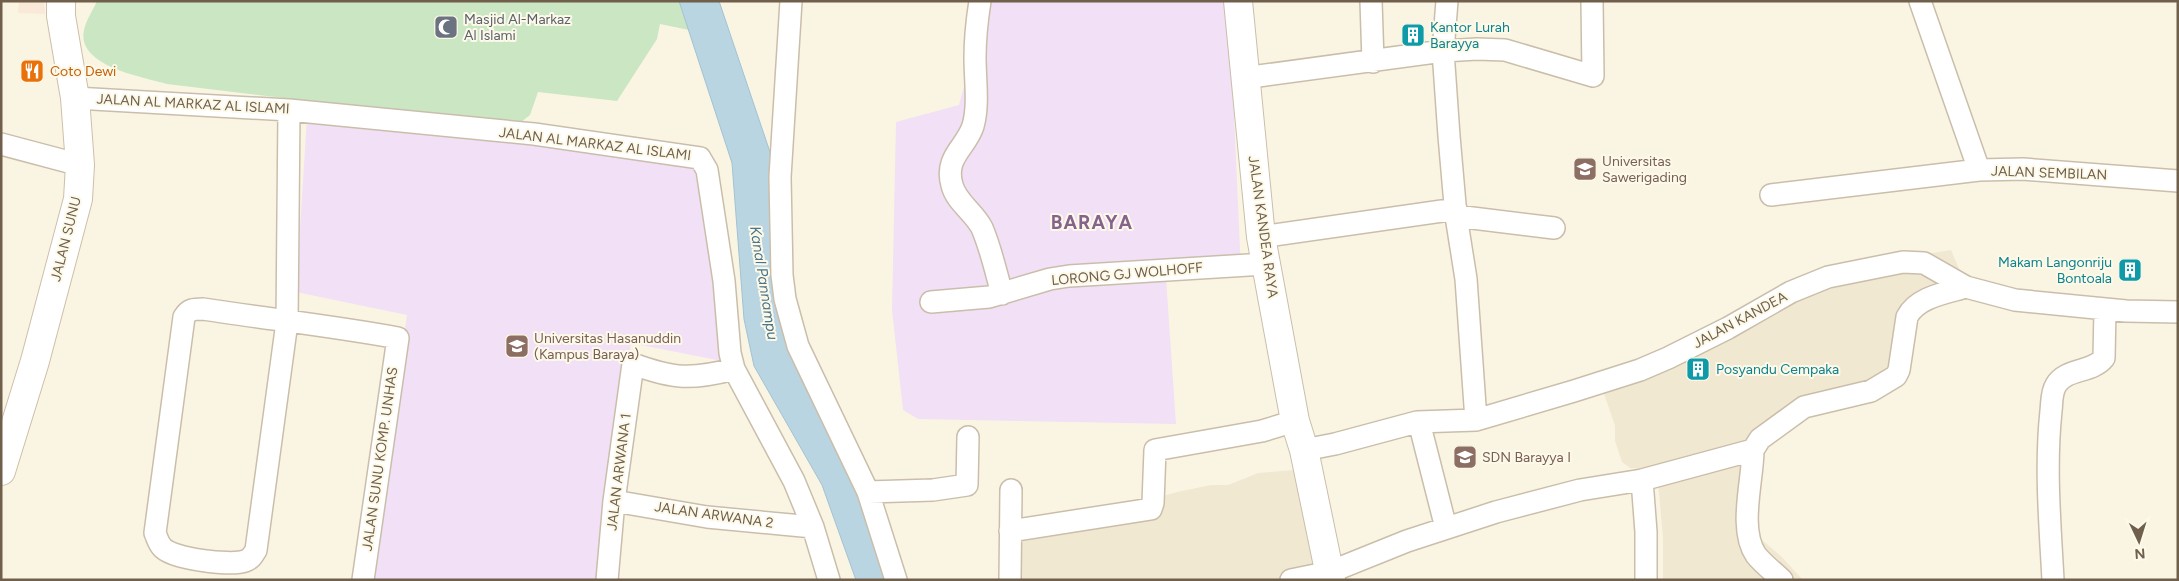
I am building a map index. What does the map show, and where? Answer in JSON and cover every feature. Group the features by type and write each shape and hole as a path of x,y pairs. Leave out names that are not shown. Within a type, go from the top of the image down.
{"street":[{"name":"JALAN SUNU","path":"1,471 36,361 78,199 80,165 74,98 61,16 61,1"},
{"path":"791,1 780,177 782,275 785,299 798,346 868,492 896,580"},
{"path":"980,1 975,56 975,111 970,133 955,153 952,163 951,184 955,194 982,228 1002,294"},
{"name":"JALAN KANDEA RAYA","path":"1238,1 1244,78 1265,264 1296,421 1304,450 1330,576"},
{"path":"1371,1 1373,62"},
{"path":"1447,1 1443,51 1456,213 1466,279 1476,420"},
{"path":"1244,78 1443,51 1477,49 1505,50 1593,76 1592,1"},
{"name":"JALAN SEMBILAN","path":"1920,1 1979,170 2023,169 2178,181"},
{"name":"JALAN AL MARKAZ AL ISLAMI","path":"74,98 289,110 534,134 700,158 707,170 724,280 730,353 734,368 794,480 813,527 829,580"},
{"path":"287,322 203,309 190,310 184,317 156,533 162,547 173,555 199,560 238,562 252,557 256,550 287,322 289,110"},
{"path":"1,144 80,165"},
{"path":"1771,195 1979,170"},
{"path":"1261,237 1319,230 1431,211 1554,228"},
{"name":"JALAN KANDEA","path":"1304,450 1335,444 1419,422 1476,420 1566,394 1640,370 1728,328 1791,292 1836,274 1913,261 1924,263 1966,287 2015,300 2105,309 2178,312"},
{"name":"LORONG GJ WOLHOFF","path":"931,302 989,297 1050,279 1068,276 1265,264"},
{"path":"1782,580 1757,556 1749,536 1749,502 1754,450 1760,439 1804,407 1871,391 1887,383 1899,370 1907,317 1911,309 1926,300 1966,287"},
{"path":"2054,580 2049,476 2049,425 2053,393 2056,384 2065,376 2091,368 2100,363 2104,358 2105,309"},
{"name":"JALAN SUNU KOMP. UNHAS","path":"287,322 348,329 398,338 363,580"},
{"name":"JALAN ARWANA 1","path":"607,580 614,501 633,364 680,378 705,376 734,368"},
{"path":"1010,531 1151,509 1153,503 1155,450 1262,431 1296,421"},
{"path":"1419,422 1446,528"},
{"path":"868,492 933,490 967,485 968,437"},
{"path":"1291,580 1330,576 1407,540 1556,496 1642,480 1754,450"},
{"path":"1642,480 1646,532 1646,580"},
{"path":"1010,580 1011,490"},
{"name":"JALAN ARWANA 2","path":"614,501 707,517 813,527"}],"shaded area":[{"path":"19,1 44,1 45,14 18,13"},
{"path":"987,1 1229,1 1241,272 1166,278 1176,424 918,419 903,410 892,310 896,122 959,105"},
{"name":"Universitas Hasanuddin (Kampus Baraya)","path":"307,117 699,165 717,298 722,361 631,343 599,580 371,580 407,315 296,292"},
{"path":"1951,250 1960,271 1944,295 1917,311 1900,366 1847,392 1758,444 1756,535 1781,556 1803,580 1663,580 1663,539 1657,470 1630,468 1622,462 1615,441 1615,426 1601,385 1674,347 1906,257"},
{"path":"1305,469 1334,580 1017,580 1019,536 1177,492 1211,485 1228,485 1258,473"}],"green space":[{"path":"97,1 679,1 689,30 660,24 657,39 617,101 538,92 530,115 516,126 167,84 128,73 100,61 90,53 84,42 85,26"}],"water":[{"name":"Kanal Pannampu","path":"679,1 719,1 772,158 780,271 863,487 892,580 856,580 822,485 754,366 744,319 732,163"}],"place":[{"name":"Masjid Al-Markaz Al Islami","path":"446,27"},
{"name":"Kantor Lurah Barayya","path":"1413,35"},
{"name":"Coto Dewi","path":"32,71"},
{"name":"Universitas Sawerigading","path":"1585,169"},
{"name":"Makam Langonriju Bontoala","path":"2130,270"},
{"name":"Universitas Hasanuddin (Kampus Baraya)","path":"517,346"},
{"name":"Posyandu Cempaka","path":"1698,369"},
{"name":"SDN Barayya I","path":"1465,457"}],"district":[{"name":"BARAYA","path":"1092,222"}]}
